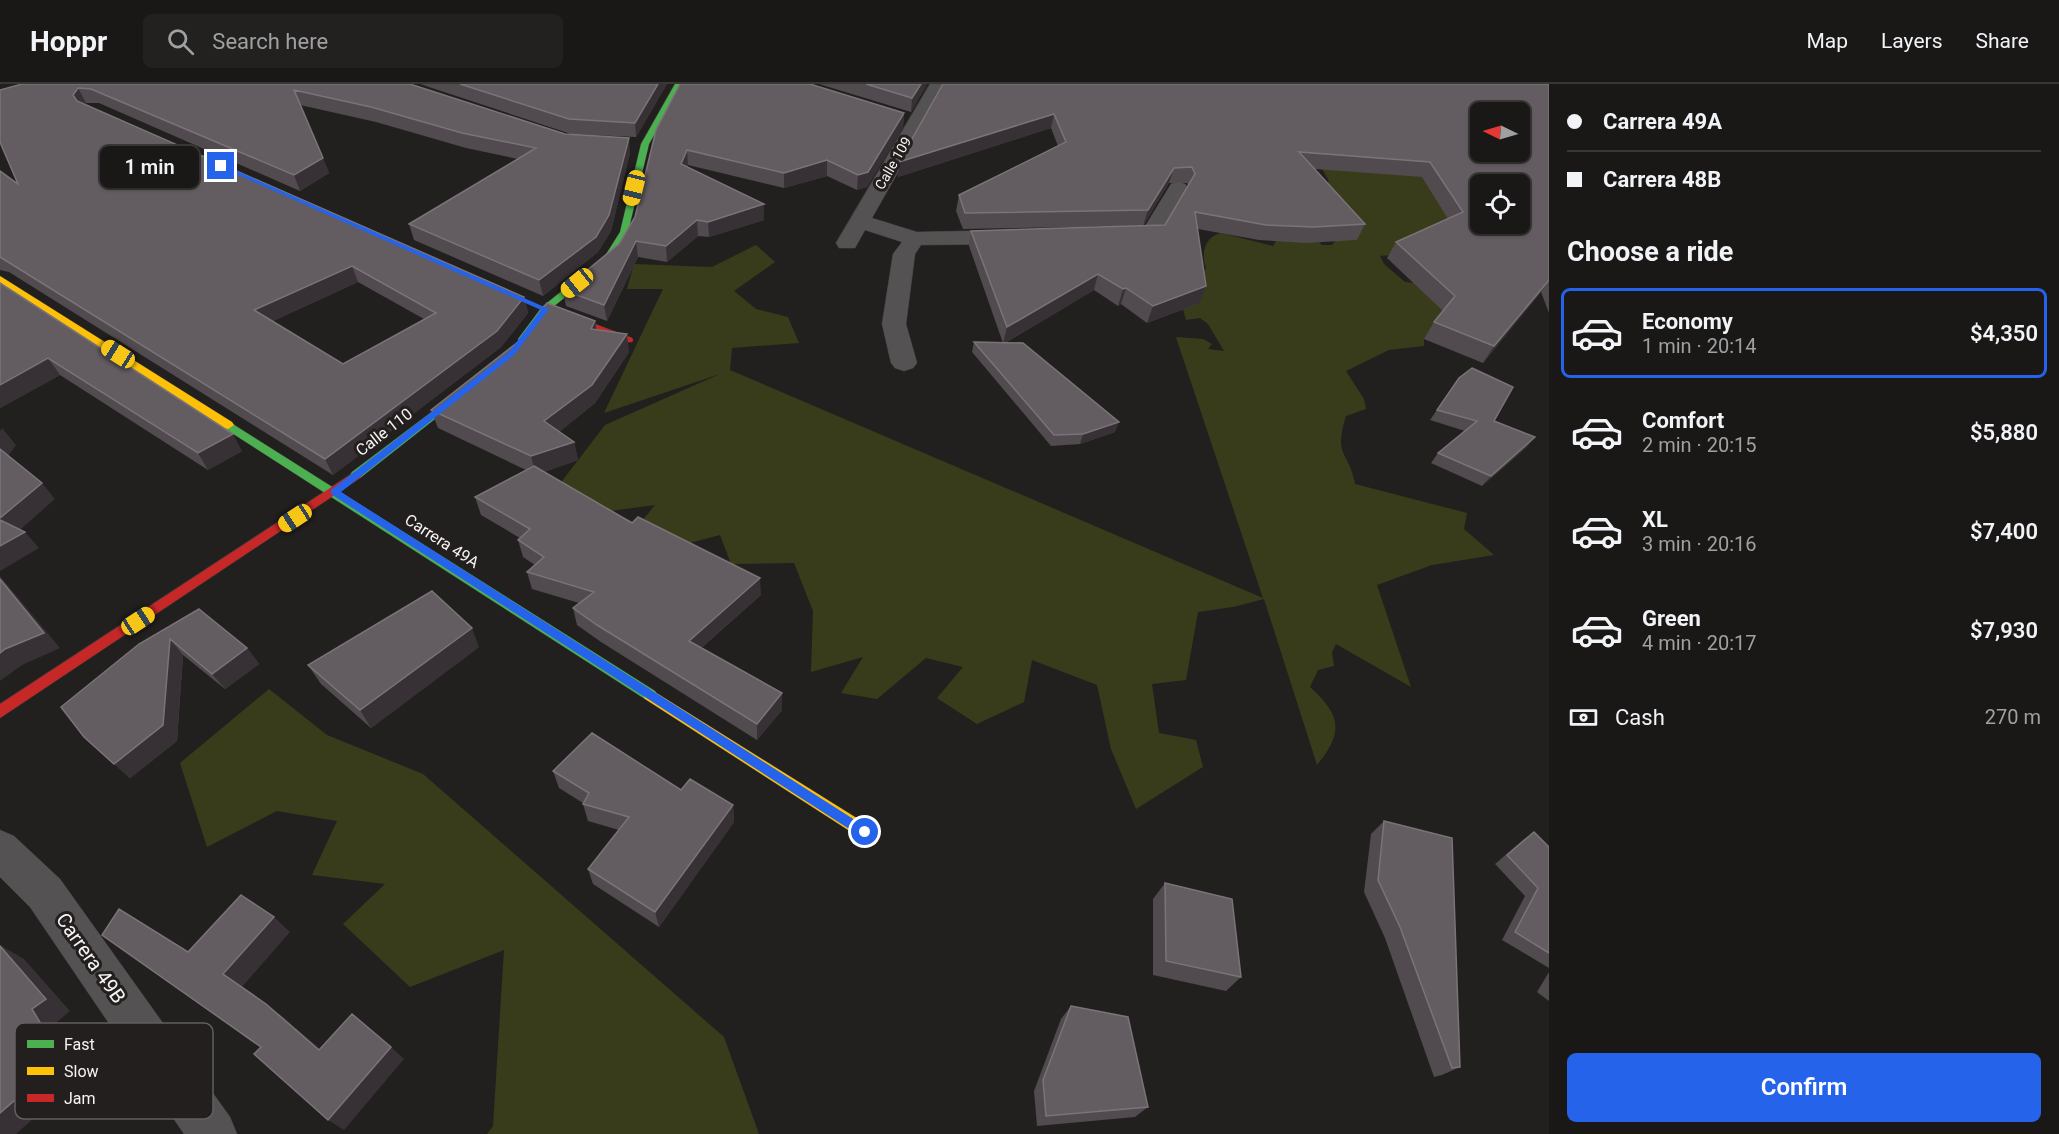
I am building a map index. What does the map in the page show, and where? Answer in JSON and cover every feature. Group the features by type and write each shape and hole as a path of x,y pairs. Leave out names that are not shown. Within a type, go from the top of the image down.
{"street":[{"path":"517,347 540,306 609,258 624,232 645,144 680,84"},
{"name":"Calle 109","path":"847,243 939,84"},
{"path":"894,116 916,123"},
{"path":"625,145 645,144"},
{"path":"1092,235 1151,234 1178,188"},
{"path":"860,221 915,239 1033,236"},
{"path":"904,363 894,324 904,254 915,239"},
{"name":"Carrera 49A","path":"0,279 865,832"},
{"path":"540,306 628,340"},
{"name":"Calle 110","path":"0,712 334,492 484,376"},
{"name":"Carrera 49B","path":"0,849 45,893 136,1023"},
{"name":"Carrera 49B","path":"203,1119 213,1134"}],"green space":[{"path":"1318,84 1470,204 1470,213 1400,254 1380,256 1384,264 1405,282 1433,285 1460,313 1424,339 1424,346 1389,350 1346,371 1364,399 1366,409 1346,416 1341,440 1343,453 1355,484 1467,513 1464,529 1494,555 1432,565 1377,585 1411,687 1336,644 1332,652 1334,666 1318,670 1310,687 1328,706 1335,724 1332,743 1317,765 1264,599 1233,607 1198,612 1186,680 1152,684 1159,733 1196,740 1203,767 1136,809 1111,749 1097,685 1032,660 1024,702 977,724 937,698 963,667 926,658 877,699 841,693 863,657 811,672 813,611 794,563 731,564 720,535 678,546 642,521 655,505 572,516 559,485 605,425 720,374 604,413 663,289 627,289 634,264 712,267 756,245 775,262 734,291 756,309 788,317 799,343 732,348 730,370 1263,598 1176,337 1203,339 1212,344 1208,349 1224,351 1208,324 1200,318 1186,320 1183,309 1206,268 1205,247 1215,235 1221,233 1273,246 1276,241 1316,239 1322,245 1332,245 1336,240 1321,188 1329,181 1320,165"},
{"path":"269,689 327,735 423,774 724,1037 759,1134 487,1134 493,1126 504,950 410,987 343,924 385,884 312,875 337,821 277,811 207,847 180,763"}],"building":[{"path":"22,84 410,84 565,134 629,138 609,215 596,237 539,280 409,224 536,148 462,133 371,107 294,90 323,158 294,175 91,89 78,88 73,95 77,101 524,297 497,331 325,459 0,257 0,171 18,184 0,142 0,90","holes":["352,266 436,313 343,364 254,310"]},
{"path":"460,84 658,84 635,123 569,119"},
{"path":"680,84 810,84 904,113 868,172 858,175 827,160 784,173 687,150 681,164 764,204 708,222 697,220 666,246 636,241 604,305 563,290 619,244 635,217 656,130"},
{"path":"866,84 921,84 912,98"},
{"path":"943,84 1549,84 1549,280 1494,346 1434,322 1455,296 1396,242 1463,212 1430,162 1299,152 1365,224 1314,227 1266,225 1195,212 1206,286 1153,306 1126,288 1123,289 1098,274 1007,327 971,231 1165,225 1195,174 1192,167 1174,168 1148,210 965,213 959,195 1066,142 1054,114 899,162"},
{"path":"0,283 233,434 198,453 48,358 0,385"},
{"path":"547,303 595,321 591,329 627,334 592,385 544,421 574,442 531,456 431,410 518,342"},
{"path":"974,342 1023,343 1119,422 1083,434 1054,435"},
{"path":"1472,368 1513,387 1494,421 1535,437 1491,476 1438,453 1477,421 1437,410 1459,378"},
{"path":"0,449 42,483 0,518"},
{"path":"534,466 632,523 638,517 760,578 689,641 782,693 757,724 573,608 594,592 527,572 544,557 518,540 530,529 475,497"},
{"path":"0,520 25,532 0,546"},
{"path":"0,579 44,633 0,653"},
{"path":"432,591 472,628 360,710 308,665"},
{"path":"199,609 247,648 212,674 170,639 163,725 114,764 84,737 61,707 139,644"},
{"path":"592,733 681,790 690,779 733,805 655,912 588,869 629,817 583,804 589,793 553,771"},
{"path":"1384,821 1452,838 1460,1067 1452,1068 1400,927 1378,880"},
{"path":"1534,832 1549,847 1549,953 1515,932 1538,888 1507,855"},
{"path":"1165,883 1232,899 1241,977 1166,961"},
{"path":"241,895 274,917 223,974 266,1004 319,1050 352,1014 391,1047 328,1120 254,1054 261,1047 102,935 119,909 188,952"},
{"path":"0,946 46,999 32,1009 40,1023 15,1023 15,1100 0,1113"},
{"path":"1071,1006 1128,1017 1148,1107 1046,1116 1043,1080"}],"traffic: fast":[{"path":"523,339 545,309 609,258 624,232 645,144 679,84"},
{"path":"356,475 469,387"},
{"path":"228,425 650,695"}],"traffic: slow":[{"path":"0,279 228,425"},
{"path":"650,695 865,832"}],"traffic: jam":[{"path":"555,312 628,340"},
{"path":"0,712 356,475"}],"route":[{"path":"221,166 545,309 512,354 334,492 865,832"}]}
